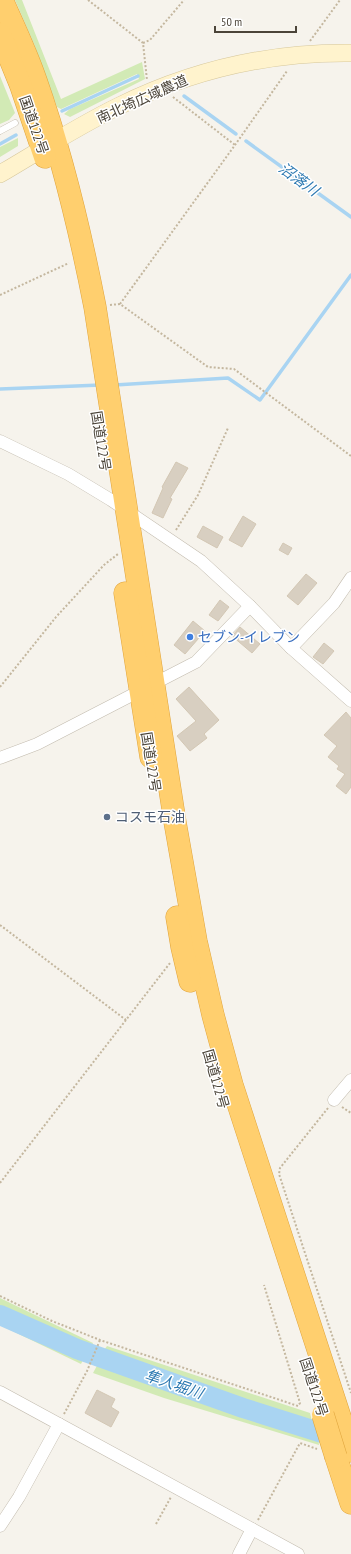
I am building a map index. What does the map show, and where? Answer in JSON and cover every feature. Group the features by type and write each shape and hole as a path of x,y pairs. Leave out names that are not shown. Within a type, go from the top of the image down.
{"highway":[{"name":"国道122号","path":"2,0 36,80 119,506 118,553 147,687 196,941 213,1015 232,1085 332,1416 335,1453 351,1503"},
{"name":"国道122号","path":"0,34 20,86 49,146 74,207 95,307 119,506 147,687 182,947 198,1017 218,1090 332,1416"}],"street":[{"name":"南北埼広域農道","path":"0,174 118,106 158,89 220,68 265,59 300,55 351,53"},
{"path":"0,441 68,474 119,506 201,562 250,606 291,648 351,701"},
{"path":"291,648 334,603 351,578"},
{"path":"0,758 37,744 196,662 250,606"},
{"path":"334,1100 351,1080"},
{"path":"0,1392 298,1554"},
{"path":"0,1526 19,1497 59,1424"},
{"path":"239,1554 252,1529"}],"lane":[{"path":"0,131 15,123"}],"path":[{"path":"88,0 143,43 147,81 158,89 173,96 235,145"},
{"path":"143,43 150,40 184,0"},
{"path":"120,304 235,145 292,63 300,55 340,0"},
{"path":"0,295 72,262"},
{"path":"95,307 120,304 208,368 234,369 351,456"},
{"path":"170,540 198,495 228,428"},
{"path":"0,687 56,617 104,565 118,553"},
{"path":"0,925 126,1020"},
{"path":"0,1183 182,947"},
{"path":"334,1100 280,1168 279,1174 351,1393"},
{"path":"0,1296 52,1321 100,1340 298,1406 300,1403 264,1285"},
{"path":"59,1424 87,1371 100,1340"},
{"path":"252,1529 300,1443 335,1453"},
{"path":"156,1524 176,1489"}],"green space":[{"path":"15,0 22,0 61,99 142,62 145,79 70,117 64,114 70,109 139,79 137,74 61,109 57,107 34,44"},
{"path":"0,76 15,113 9,120 0,124"},
{"path":"18,138 18,146 0,157 0,147"},
{"path":"0,1298 93,1343 90,1350 0,1312"},
{"path":"0,1319 85,1356 81,1364 0,1325"},
{"path":"107,1346 310,1413 313,1425 262,1410 102,1353"},
{"path":"99,1362 318,1437 319,1445 164,1398 93,1373"}],"building":[{"path":"176,462 188,468 170,498 172,499 163,518 152,513 163,488 162,487"},
{"path":"243,516 256,524 242,547 229,540"},
{"path":"203,526 223,537 217,548 197,537"},
{"path":"283,543 292,548 288,555 279,550"},
{"path":"306,574 317,583 298,605 287,596"},
{"path":"220,600 229,607 218,621 209,615"},
{"path":"193,621 205,631 185,654 174,645"},
{"path":"240,627 260,644 252,653 232,636"},
{"path":"324,643 334,651 323,664 313,657"},
{"path":"189,687 219,720 204,734 207,738 190,751 177,736 196,721 176,699"},
{"path":"346,712 351,718 351,787 346,794 336,786 345,774 337,769 339,766 328,757 337,746 324,735"},
{"path":"97,1390 115,1399 111,1407 119,1412 111,1427 85,1413"}],"waterway":[{"name":"沼落川","path":"62,111 138,76"},
{"name":"沼落川","path":"184,96 236,134"},
{"name":"沼落川","path":"0,144 16,135"},
{"name":"沼落川","path":"246,141 351,217"},
{"path":"115,385 228,378 260,400 351,275"},
{"path":"0,389 101,385"},
{"name":"隼人堀川","path":"0,1315 77,1349 243,1408 341,1439"}],"place":[{"name":"セブン-イレブン","path":"190,637"},
{"name":"コスモ石油","path":"107,817"}]}
